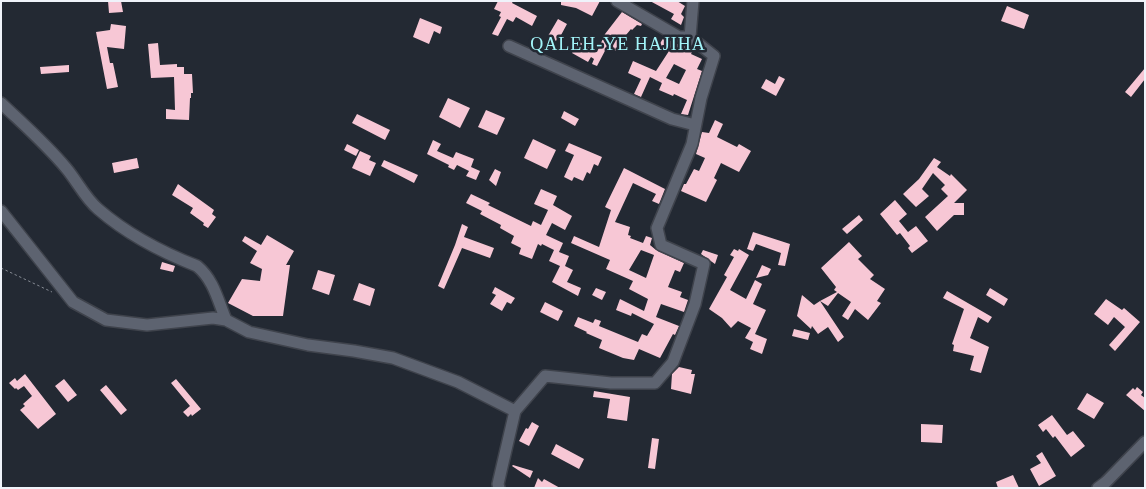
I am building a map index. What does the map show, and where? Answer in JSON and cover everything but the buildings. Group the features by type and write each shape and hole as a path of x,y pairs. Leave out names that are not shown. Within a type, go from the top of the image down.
{"street":[{"path":"499,488 498,484 515,411 545,376 611,382 655,383 673,362 695,304 704,264 661,245 658,228 692,144 701,98 714,56 690,37 679,37 616,1"},
{"path":"690,37 693,1"},
{"path":"509,46 672,119 695,125"},
{"path":"1,103 66,168 96,208 147,244 197,266 204,272 217,293 226,320"},
{"path":"1,211 73,302 106,320 147,325 213,318 226,320 249,332 308,345 393,358 458,382 515,411"},
{"path":"1105,486 1145,442"}],"path":[{"path":"1,268 55,294"}],"district":[{"name":"QALEH-YE HAJIHA","path":"618,45"}]}
